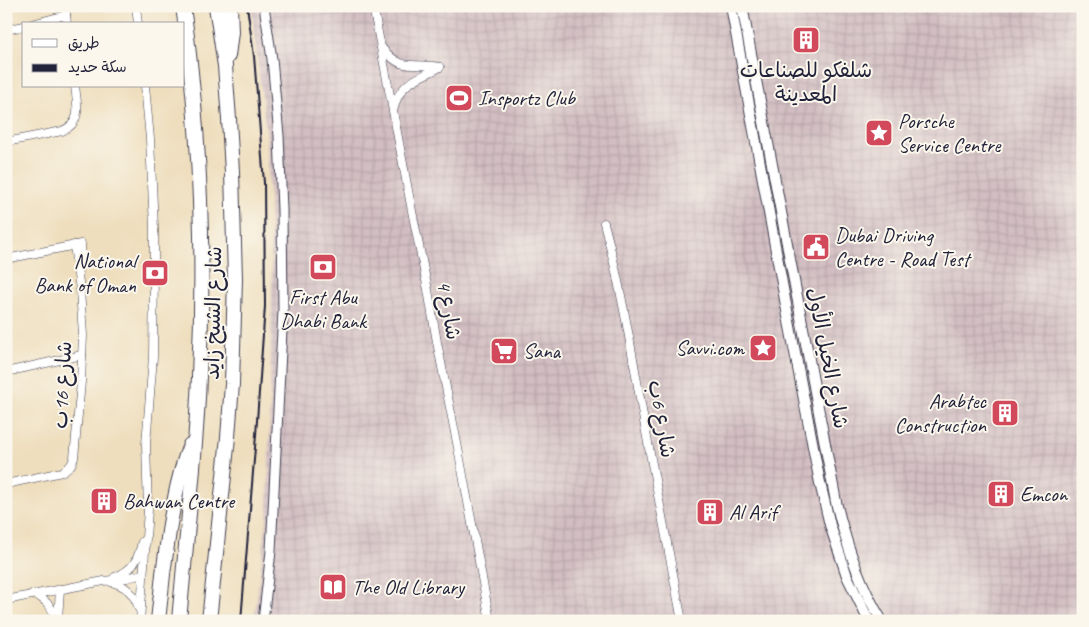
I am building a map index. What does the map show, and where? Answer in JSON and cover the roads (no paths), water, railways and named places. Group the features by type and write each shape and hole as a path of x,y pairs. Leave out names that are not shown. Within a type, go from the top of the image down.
{"highway":[{"name":"شارع الشيخ زايد","path":"183,6 185,22"},
{"name":"شارع الشيخ زايد","path":"209,621 228,446 235,278 229,119 225,66 216,6"},
{"path":"225,66 231,32 230,6"},
{"name":"شارع الشيخ زايد","path":"179,621 196,433 201,315 200,198 194,99 185,23"},
{"path":"158,621 167,544 176,492 186,456 196,433"}],"main road":[{"name":"شارع الخيل الأول","path":"731,6 820,483 830,525 847,576 869,621"},
{"name":"شارع الخيل الأول","path":"742,6 836,502 857,572 882,621"}],"street":[{"path":"50,22 67,20 65,6"},
{"path":"136,6 138,22"},
{"path":"263,621 272,541 283,310 283,239 279,136 272,59 264,6"},
{"name":"شارع 4","path":"373,6 490,621"},
{"path":"6,30 22,27"},
{"path":"380,46 392,59 407,66 426,65 440,68 406,85 398,94 393,110"},
{"path":"6,142 66,129 75,121 78,112 75,88"},
{"path":"140,618 147,519 146,444 153,351 154,228 150,139 145,88"},
{"name":"شارع 6ب","path":"604,223 629,335 682,621"},
{"name":"شارع 16ب","path":"6,259 78,245 83,335 82,382 74,458 68,468 58,473 6,484"},
{"path":"6,372 53,362 82,359"},
{"path":"104,581 125,572 135,562 139,554 147,519"},
{"path":"6,600 143,574"},
{"path":"104,581 121,585 129,591 135,599 140,618"},
{"path":"57,621 60,589"},
{"path":"35,594 49,604 57,621"}],"railway":[{"path":"241,621 265,306 264,183 254,56 247,6"}],"place":[{"name":"شلفكو للصناعات المعدينة","path":"806,40"},
{"name":"Insportz Club","path":"459,98"},
{"name":"Porsche Service Centre","path":"879,133"},
{"name":"Dubai Driving Centre - Road Test","path":"816,247"},
{"name":"First Abu Dhabi Bank","path":"323,267"},
{"name":"National Bank of Oman","path":"155,273"},
{"name":"Savvi.com","path":"763,348"},
{"name":"Sana","path":"504,351"},
{"name":"Arabtec Construction","path":"1005,413"},
{"name":"Emcon","path":"1001,494"},
{"name":"Bahwan Centre","path":"104,501"},
{"name":"Al Arif","path":"710,512"},
{"name":"The Old Library","path":"333,587"}]}
